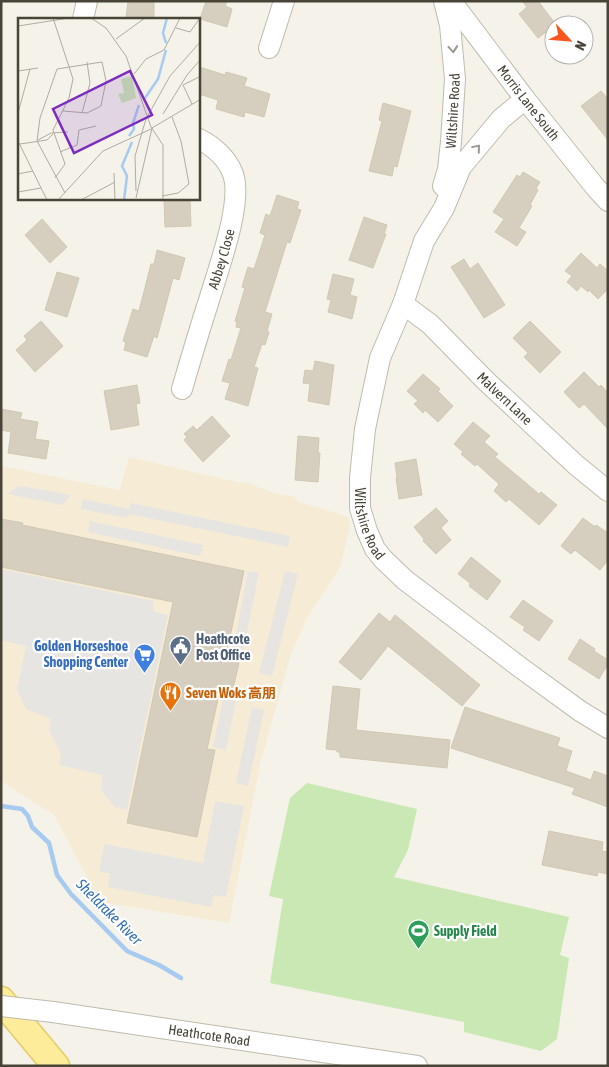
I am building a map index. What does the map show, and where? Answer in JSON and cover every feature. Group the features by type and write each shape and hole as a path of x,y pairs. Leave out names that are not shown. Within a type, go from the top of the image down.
{"main road":[{"path":"1,1000 56,1066"}],"street":[{"path":"83,18 86,1"},
{"path":"269,48 284,1"},
{"name":"Wiltshire Road","path":"436,220 436,208 448,169 455,79 450,25 444,1"},
{"name":"Morris Lane South","path":"451,1 525,99 608,201"},
{"name":"Wiltshire Road","path":"525,99 501,118 461,167 444,208 424,241 403,304 380,358 365,429 360,478 360,508 375,549 405,580 520,668 580,711 608,728"},
{"name":"Abbey Close","path":"182,389 234,213 234,175 230,167 210,145 200,140"},
{"name":"Malvern Lane","path":"403,304 430,324 486,381 576,465 608,491"},
{"name":"Heathcote Road","path":"1,1006 417,1066"}],"shaded area":[{"name":"Golden Horseshoe Shopping Center","path":"129,457 241,483 246,482 276,494 293,496 299,502 349,517 350,527 340,568 307,618 291,654 261,760 229,923 100,902 54,815 1,781 1,466 120,490"},
{"path":"19,486 71,495 62,505 8,494"},
{"path":"83,499 129,509 131,503 290,536 288,547 129,514 127,518 81,509"},
{"path":"90,521 203,545 200,556 88,532"},
{"path":"1,569 154,601 153,610 155,612 168,615 127,810 115,807 101,790 103,775 59,765 61,753 49,731 51,719 26,709 17,690 26,646 1,640"},
{"path":"248,571 259,573 243,652 233,650"},
{"path":"285,571 298,574 272,676 259,673"},
{"path":"223,699 236,701 226,750 213,747"},
{"path":"252,707 264,710 248,786 236,783"},
{"path":"215,801 244,806 226,897 214,895 211,907 108,887 110,874 99,871 104,844 203,863"}],"green space":[{"name":"Supply Field","path":"307,783 417,809 408,850 394,877 569,917 560,955 569,958 557,1039 541,1051 464,1032 464,1022 270,983 283,899 269,896 290,798"}],"building":[{"path":"128,1 154,1 154,18 126,18"},
{"path":"206,1 227,1 225,6 232,9 227,27 200,19"},
{"path":"522,1 538,1 549,15 544,15 544,34 538,38 519,14 527,7"},
{"path":"200,67 225,75 226,72 247,78 244,86 270,94 264,117 245,112 244,117 216,109 218,100 200,94"},
{"path":"601,91 608,99 608,140 581,106"},
{"path":"383,103 411,111 397,167 394,166 392,176 369,171 382,121 379,120"},
{"path":"523,172 540,182 530,205 532,206 519,228 526,232 517,246 495,232 504,219 493,212 517,175 520,177"},
{"path":"277,195 299,202 297,209 301,210 290,243 287,242 265,312 272,314 267,331 269,332 265,345 262,344 254,367 258,368 248,406 225,399 230,383 222,381 241,328 236,327 237,322 235,321 245,288 242,287 248,267 254,269 265,235 260,233 266,214 270,216"},
{"path":"164,200 190,200 191,226 165,227"},
{"path":"364,217 387,225 384,234 386,234 373,268 349,260"},
{"path":"42,219 67,247 50,263 25,235"},
{"path":"157,250 185,258 179,280 173,278 157,338 154,336 147,357 124,350 126,342 123,341 133,309 139,311 151,264 154,264"},
{"path":"581,253 597,268 600,264 608,271 608,289 598,299 589,290 588,292 581,286 577,291 567,282 572,276 565,271"},
{"path":"464,259 470,269 478,263 505,305 484,318 451,267"},
{"path":"57,272 79,278 67,317 45,310"},
{"path":"333,274 354,279 350,295 357,297 352,319 328,312 331,300 327,299"},
{"path":"41,321 63,346 35,372 16,350 27,340 24,336"},
{"path":"530,321 561,352 540,373 524,357 528,353 513,338"},
{"path":"315,361 334,365 329,405 308,401 310,384 303,383 305,370 313,371"},
{"path":"584,372 608,393 608,429 584,404 579,408 564,392"},
{"path":"423,374 440,389 438,391 453,406 438,422 425,410 423,413 414,404 418,401 407,391"},
{"path":"137,385 140,403 136,404 139,425 111,430 104,391"},
{"path":"1,409 22,413 20,419 38,422 35,439 49,441 46,459 8,453 11,432 1,430"},
{"path":"212,416 230,436 203,462 184,440 187,437 184,434 193,426 197,430"},
{"path":"473,422 490,436 484,442 498,454 495,457 539,494 541,492 557,505 539,525 509,499 506,502 494,491 499,484 477,464 475,466 461,454 463,452 454,444"},
{"path":"298,436 319,438 318,482 295,480"},
{"path":"416,459 422,495 399,499 395,463"},
{"path":"436,508 448,521 441,528 451,540 436,554 423,541 424,539 414,527"},
{"path":"583,518 595,527 596,525 608,533 608,560 600,570 575,550 571,554 561,546"},
{"path":"1,519 244,571 225,660 239,663 232,693 220,690 207,749 215,750 197,837 127,823 173,602 1,567"},
{"path":"471,557 501,581 487,600 469,586 470,583 458,574"},
{"path":"523,600 553,621 539,641 523,630 525,627 510,617"},
{"path":"379,613 390,622 395,615 480,685 462,706 388,646 361,680 339,662"},
{"path":"580,639 608,660 608,664 599,679 568,659"},
{"path":"333,686 360,689 356,730 450,740 447,768 340,757 340,752 337,752 337,750 326,749"},
{"path":"465,707 560,738 557,746 572,751 566,771 591,780 594,771 608,776 608,807 572,794 575,788 451,748"},
{"path":"549,831 603,842 602,851 608,852 608,874 598,872 597,876 542,865"}],"waterway":[{"name":"Sheldrake River","path":"1,806 22,809 28,816 32,827 49,843 57,875 71,894 127,951 159,965 181,978"}],"place":[{"name":"Heathcote Post Office","path":"180,666"},
{"name":"Golden Horseshoe Shopping Center","path":"144,673"},
{"name":"Seven Woks 高朋","path":"170,712"},
{"name":"Supply Field","path":"418,950"}]}
